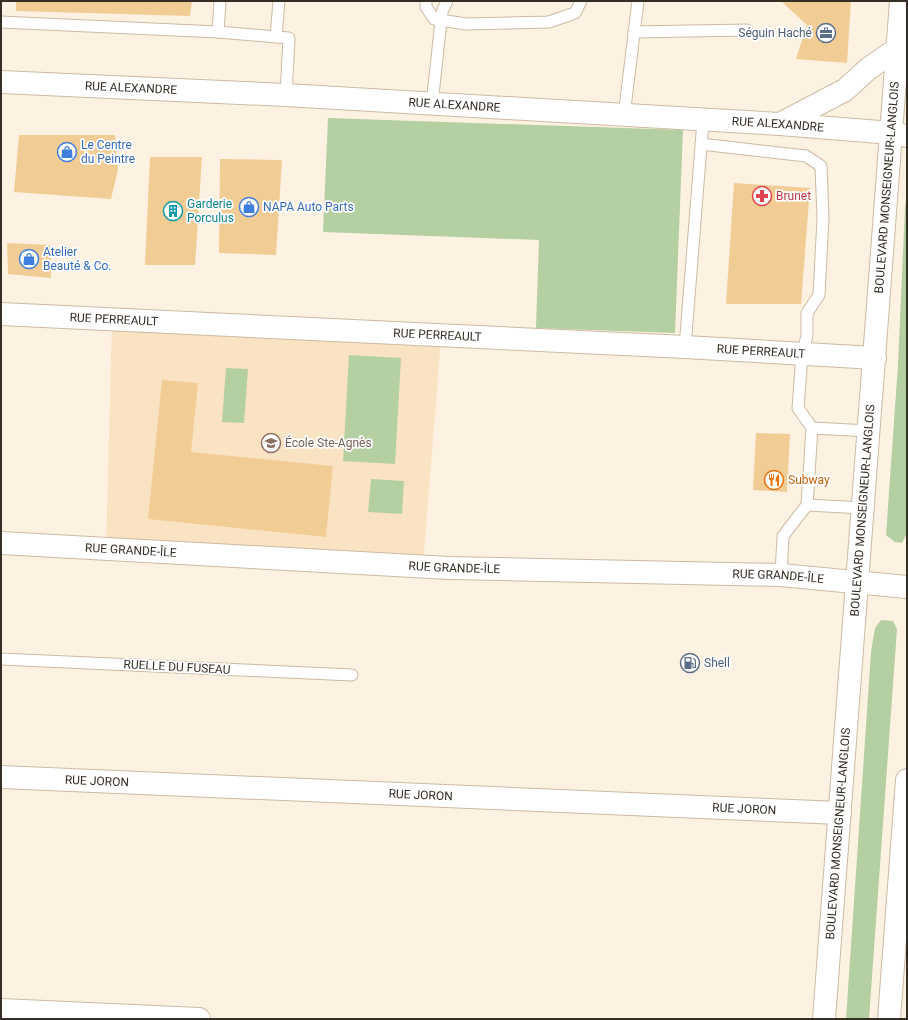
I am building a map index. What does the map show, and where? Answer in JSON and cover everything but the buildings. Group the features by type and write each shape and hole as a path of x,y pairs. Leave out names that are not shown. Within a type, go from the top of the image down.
{"main road":[{"name":"BOULEVARD MONSEIGNEUR-LANGLOIS","path":"824,1019 875,358 899,134 898,48 901,1"},
{"path":"780,124 845,90 868,69 898,48"},
{"name":"RUE ALEXANDRE","path":"1,82 286,96 703,121 780,124 899,134"},
{"name":"RUE PERREAULT","path":"1,314 685,347 802,355 875,358"},
{"name":"RUE GRANDE-ÎLE","path":"1,543 449,568 781,575 907,587"},
{"name":"RUE JORON","path":"1,777 840,813"},
{"path":"889,1019 903,888 907,780"},
{"path":"1,1010 199,1019"}],"lane":[{"path":"218,32 220,1"},
{"path":"276,37 279,1"},
{"path":"426,1 426,7 434,19 441,22 466,24 549,22 575,13 581,1"},
{"path":"432,104 441,22 447,1"},
{"path":"624,116 638,1"},
{"path":"1,22 218,32 289,38 286,96"},
{"path":"634,32 746,30"},
{"path":"685,347 703,121"},
{"path":"701,144 806,156 821,166 823,218 819,295 807,313 807,336 802,355 798,408 812,428 807,505 783,536 781,575"},
{"path":"812,428 869,431"},
{"path":"807,505 863,508"},
{"name":"RUELLE DU FUSEAU","path":"1,659 352,675"}],"shaded area":[{"name":"École Ste-Agnès","path":"112,320 441,337 423,567 106,549"}],"green space":[{"path":"328,118 683,130 675,333 536,328 539,240 323,232"},
{"path":"907,195 907,533 902,543 895,542 886,535 898,365 905,207"},
{"path":"349,355 401,358 395,464 343,461"},
{"path":"226,368 248,369 244,423 222,422"},
{"path":"371,479 404,481 402,514 368,512"},
{"path":"881,620 893,621 897,629 869,1019 846,1019 871,652 875,628"}],"place":[{"name":"Séguin Haché","path":"826,33"},
{"name":"Le Centre du Peintre","path":"67,152"},
{"name":"Brunet","path":"762,196"},
{"name":"NAPA Auto Parts","path":"249,207"},
{"name":"Garderie Porculus","path":"173,211"},
{"name":"Atelier Beauté & Co.","path":"29,259"},
{"name":"École Ste-Agnès","path":"271,443"},
{"name":"Subway","path":"774,480"},
{"name":"Shell","path":"690,663"}]}
